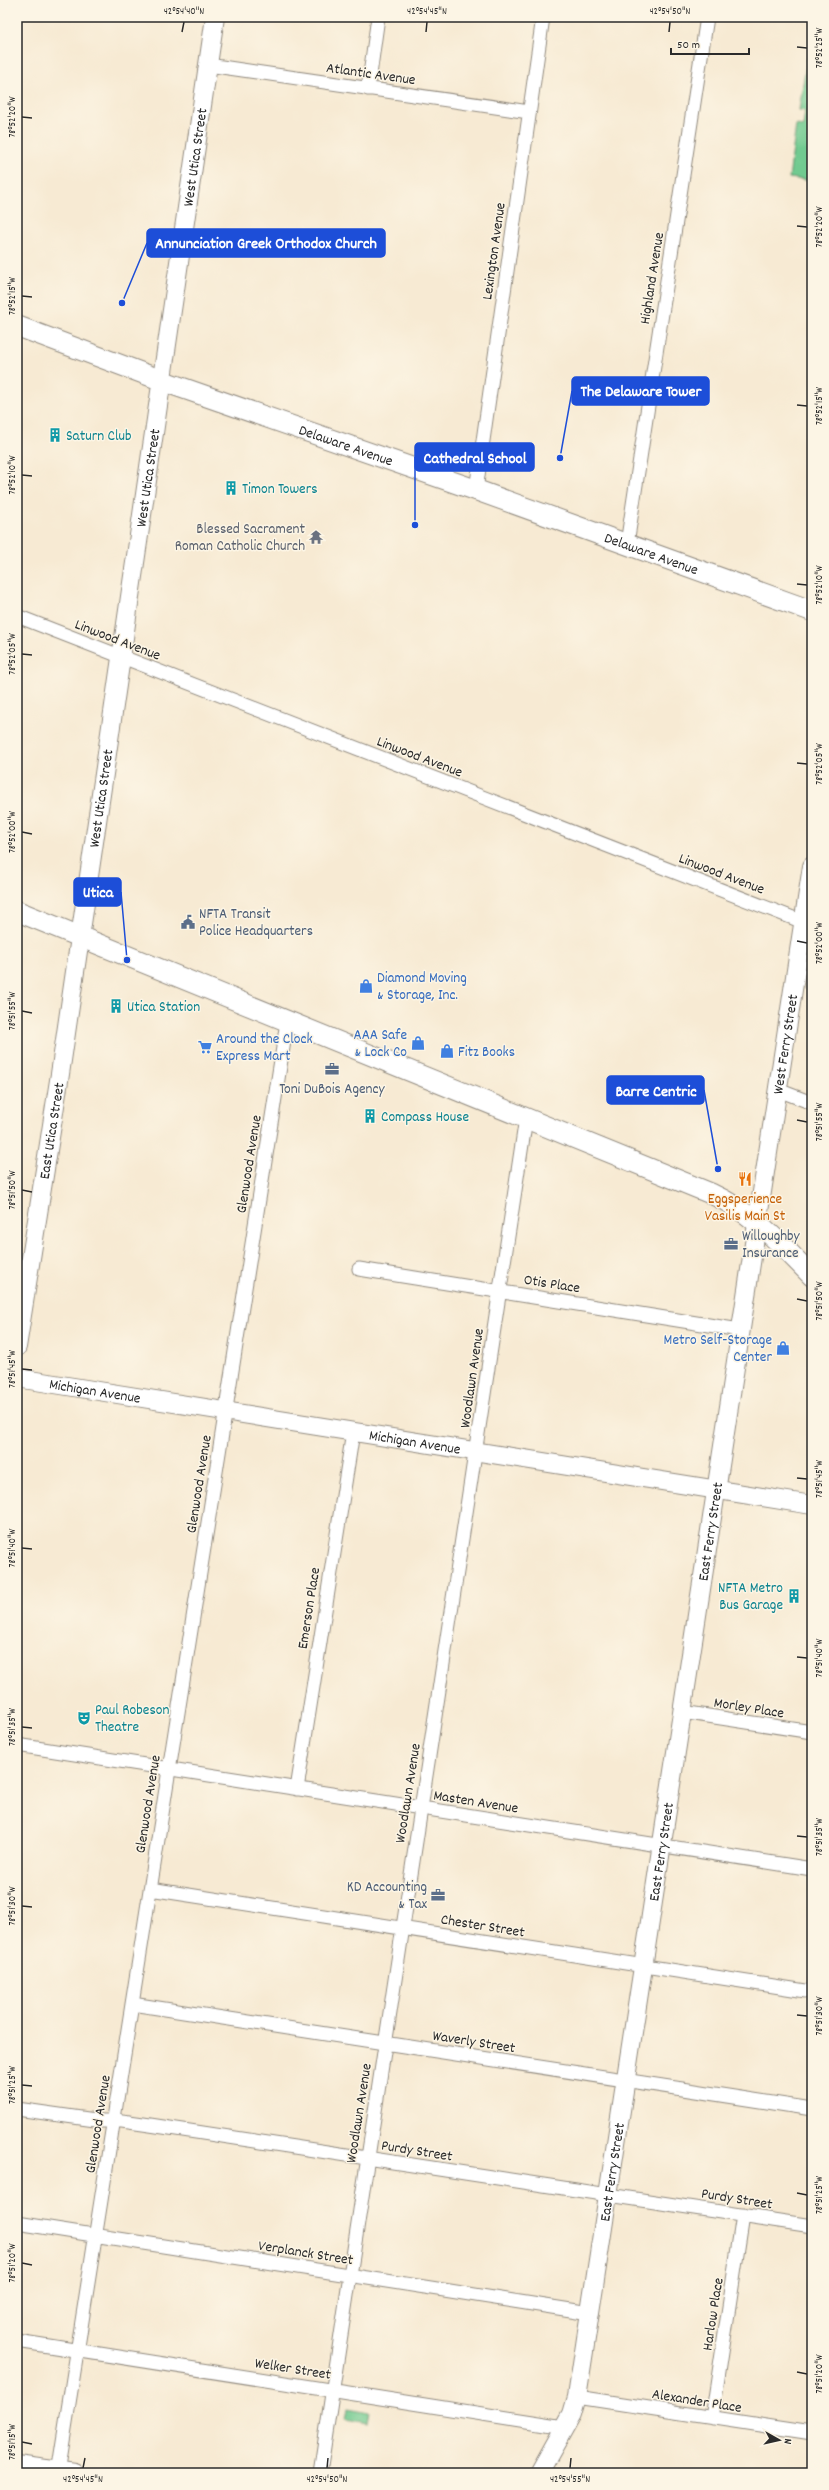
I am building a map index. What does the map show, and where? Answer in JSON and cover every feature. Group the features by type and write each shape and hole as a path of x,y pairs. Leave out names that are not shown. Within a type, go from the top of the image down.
{"main road":[{"name":"Delaware Avenue","path":"17,326 161,381 476,490 812,611"},
{"path":"17,911 735,1204 757,1221 812,1276"}],"street":[{"name":"West Utica Street","path":"80,938 215,17"},
{"path":"368,89 378,17"},
{"name":"Lexington Avenue","path":"476,490 543,17"},
{"name":"Highland Avenue","path":"626,544 707,17"},
{"name":"Atlantic Avenue","path":"208,65 529,112"},
{"name":"Linwood Avenue","path":"17,616 808,924"},
{"name":"West Ferry Street","path":"757,1221 778,1090 808,924 812,866"},
{"name":"East Utica Street","path":"17,1347 80,938"},
{"name":"Glenwood Avenue","path":"64,2472 76,2351 287,1022"},
{"path":"778,1090 812,1103"},
{"name":"Woodlawn Avenue","path":"320,2473 526,1118"},
{"name":"East Ferry Street","path":"539,2473 565,2427 577,2397 757,1221"},
{"name":"Otis Place","path":"359,1269 500,1290 740,1330"},
{"name":"Michigan Avenue","path":"17,1378 812,1505"},
{"name":"Emerson Place","path":"297,1789 353,1432"},
{"name":"Morley Place","path":"682,1712 812,1732"},
{"name":"Masten Avenue","path":"17,1745 812,1869"},
{"name":"Chester Street","path":"150,1889 812,1992"},
{"name":"Waverly Street","path":"132,2004 625,2081 640,2081 812,2109"},
{"name":"Purdy Street","path":"17,2109 150,2125 812,2226"},
{"name":"Harlow Place","path":"712,2418 743,2215"},
{"name":"Verplanck Street","path":"17,2223 590,2313"},
{"name":"Welker Street","path":"17,2341 565,2427"},
{"name":"Alexander Place","path":"577,2397 812,2433"},
{"path":"17,2465 64,2472"}],"green space":[{"path":"807,58 812,59 812,181 789,178 796,125 803,126 805,111 799,110"},
{"path":"348,2408 370,2412 368,2423 346,2419"}],"place":[{"name":"Annunciation Greek Orthodox Church","path":"122,303"},
{"name":"Saturn Club","path":"55,435"},
{"name":"The Delaware Tower","path":"560,458"},
{"name":"Timon Towers","path":"231,488"},
{"name":"Cathedral School","path":"415,525"},
{"name":"Blessed Sacrament Roman Catholic Church","path":"316,537"},
{"name":"NFTA Transit Police Headquarters","path":"188,922"},
{"name":"Utica","path":"127,960"},
{"name":"Diamond Moving & Storage, Inc.","path":"366,986"},
{"name":"Utica Station","path":"116,1006"},
{"name":"AAA Safe & Lock Co","path":"418,1043"},
{"name":"Around the Clock Express Mart","path":"205,1047"},
{"name":"Fitz Books","path":"447,1051"},
{"name":"Toni DuBois Agency","path":"332,1069"},
{"name":"Compass House","path":"370,1116"},
{"name":"Barre Centric","path":"718,1169"},
{"name":"Eggsperience Vasilis Main St","path":"745,1179"},
{"name":"Willoughby Insurance","path":"731,1244"},
{"name":"Metro Self-Storage Center","path":"783,1348"},
{"name":"NFTA Metro Bus Garage","path":"794,1596"},
{"name":"Paul Robeson Theatre","path":"84,1718"},
{"name":"KD Accounting & Tax","path":"438,1895"}]}
